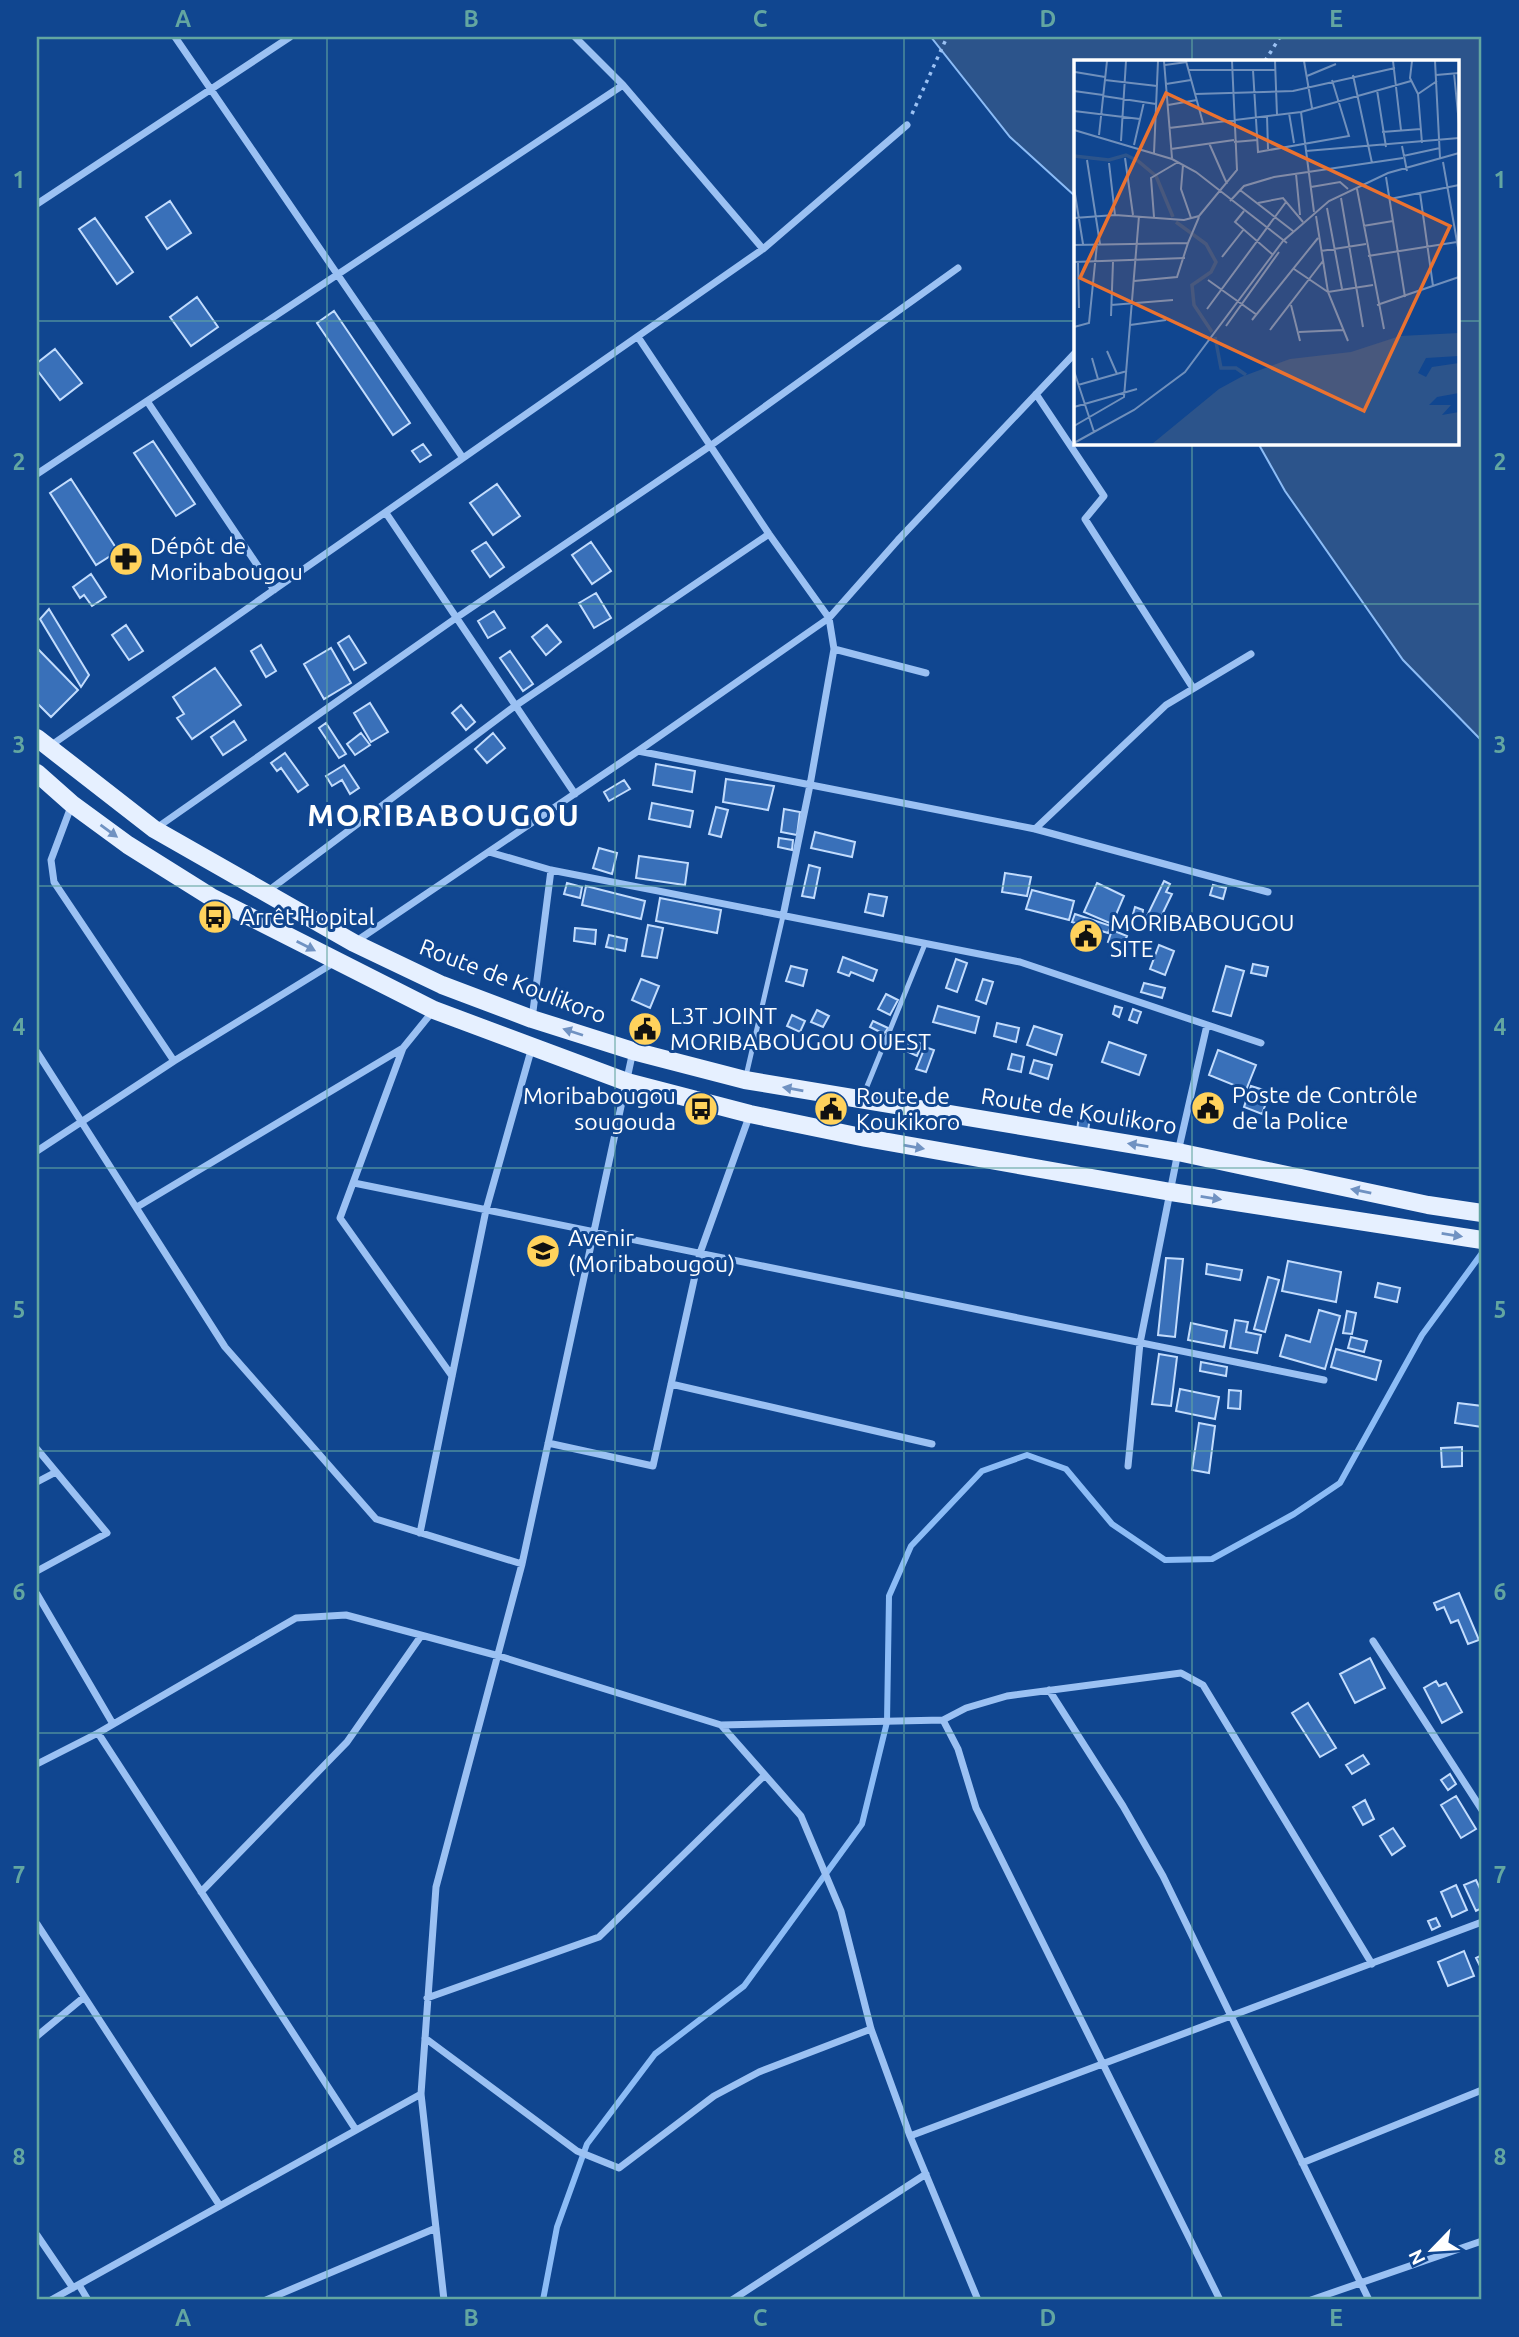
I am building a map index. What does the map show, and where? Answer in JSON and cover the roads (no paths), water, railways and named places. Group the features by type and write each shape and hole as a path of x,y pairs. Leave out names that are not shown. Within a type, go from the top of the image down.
{"main road":[{"name":"Route de Koulikoro","path":"42,743 154,829 354,943 442,985 532,1019 633,1051 745,1080 1178,1152 1428,1205 1482,1213"},
{"path":"37,774 72,804 128,845 211,897 434,1010 626,1082 750,1114 866,1138 1171,1192 1482,1240"}],"street":[{"path":"175,37 463,458"},
{"path":"37,204 290,37"},
{"path":"575,37 623,85 763,249"},
{"path":"37,474 623,85"},
{"path":"42,743 274,590 763,249 907,125"},
{"path":"154,829 456,618 710,446 958,268"},
{"path":"638,337 769,534 829,618 835,649 783,916"},
{"path":"354,943 829,618 898,540 1074,354"},
{"path":"1036,394 1104,496 1085,519 1193,688"},
{"path":"146,401 274,590"},
{"path":"386,513 575,794"},
{"path":"267,892 516,706 769,534"},
{"path":"835,649 926,673"},
{"path":"1035,829 1166,705 1251,654"},
{"path":"638,751 1035,829 1268,892"},
{"path":"72,804 51,860 54,882 174,1061"},
{"path":"489,852 551,870 1020,962 1261,1043"},
{"path":"532,1019 551,870"},
{"path":"37,1152 174,1061 336,961"},
{"path":"434,1010 403,1048 340,1218 452,1376"},
{"path":"1128,1466 1140,1343 1178,1152 1208,1025"},
{"path":"420,1533 486,1210 532,1046"},
{"path":"137,1207 403,1048"},
{"path":"444,2300 422,2094 436,1887 522,1564 633,1051"},
{"path":"37,1052 225,1347 376,1519 522,1564"},
{"path":"548,1443 653,1466 700,1253 750,1114"},
{"path":"354,1183 1324,1380"},
{"path":"671,1384 932,1444"},
{"path":"37,1449 107,1534 37,1571"},
{"path":"37,1482 56,1472"},
{"path":"37,1594 113,1724"},
{"path":"37,1764 98,1733 296,1618 346,1615 499,1656 721,1726 943,1720 966,1708 1007,1696 1181,1673 1203,1685 1372,1964"},
{"path":"201,1892 346,1742 421,1636"},
{"path":"1373,1641 1482,1810"},
{"path":"1049,1690 1123,1806 1163,1876 1369,2300"},
{"path":"943,1720 958,1749 976,1808 1220,2300"},
{"path":"721,1726 801,1816 841,1911 871,2029 978,2300"},
{"path":"98,1733 356,2130"},
{"path":"427,1998 599,1937 765,1775"},
{"path":"911,2136 1482,1922"},
{"path":"37,1924 220,2206"},
{"path":"37,2036 83,1998"},
{"path":"425,2038 576,2151 619,2168 714,2096 759,2072 871,2029"},
{"path":"1302,2163 1482,2090"},
{"path":"51,2300 422,2094"},
{"path":"732,2300 926,2174"},
{"path":"266,2300 436,2228"},
{"path":"37,2235 88,2300"},
{"path":"1311,2300 1482,2241"}],"lane":[{"path":"745,1080 783,916"},
{"path":"862,1101 925,944"}],"water":[{"path":"931,37 1482,37 1482,741 1403,660 1285,491 1259,444 1460,444 1460,60 1074,60 1074,195 1010,137"}],"waterway":[{"path":"543,2300 557,2227 587,2144 655,2054 744,1986 862,1824 887,1722 889,1596 911,1546 982,1471 1027,1455 1066,1469 1112,1524 1165,1560 1212,1559 1294,1514 1340,1483 1422,1335 1482,1253"}],"place":[{"name":"Dépôt de Moribabougou","path":"126,559"},
{"name":"Arrêt Hopital","path":"215,917"},
{"name":"MORIBABOUGOU SITE","path":"1086,936"},
{"name":"L3T JOINT MORIBABOUGOU OUEST","path":"645,1029"},
{"name":"Poste de Contrôle de la Police","path":"1208,1108"},
{"name":"Moribabougou sougouda","path":"701,1109"},
{"name":"Route de Koukikoro","path":"831,1109"},
{"name":"Avenir (Moribabougou)","path":"543,1251"}],"district":[{"name":"MORIBABOUGOU","path":"444,816"}]}
